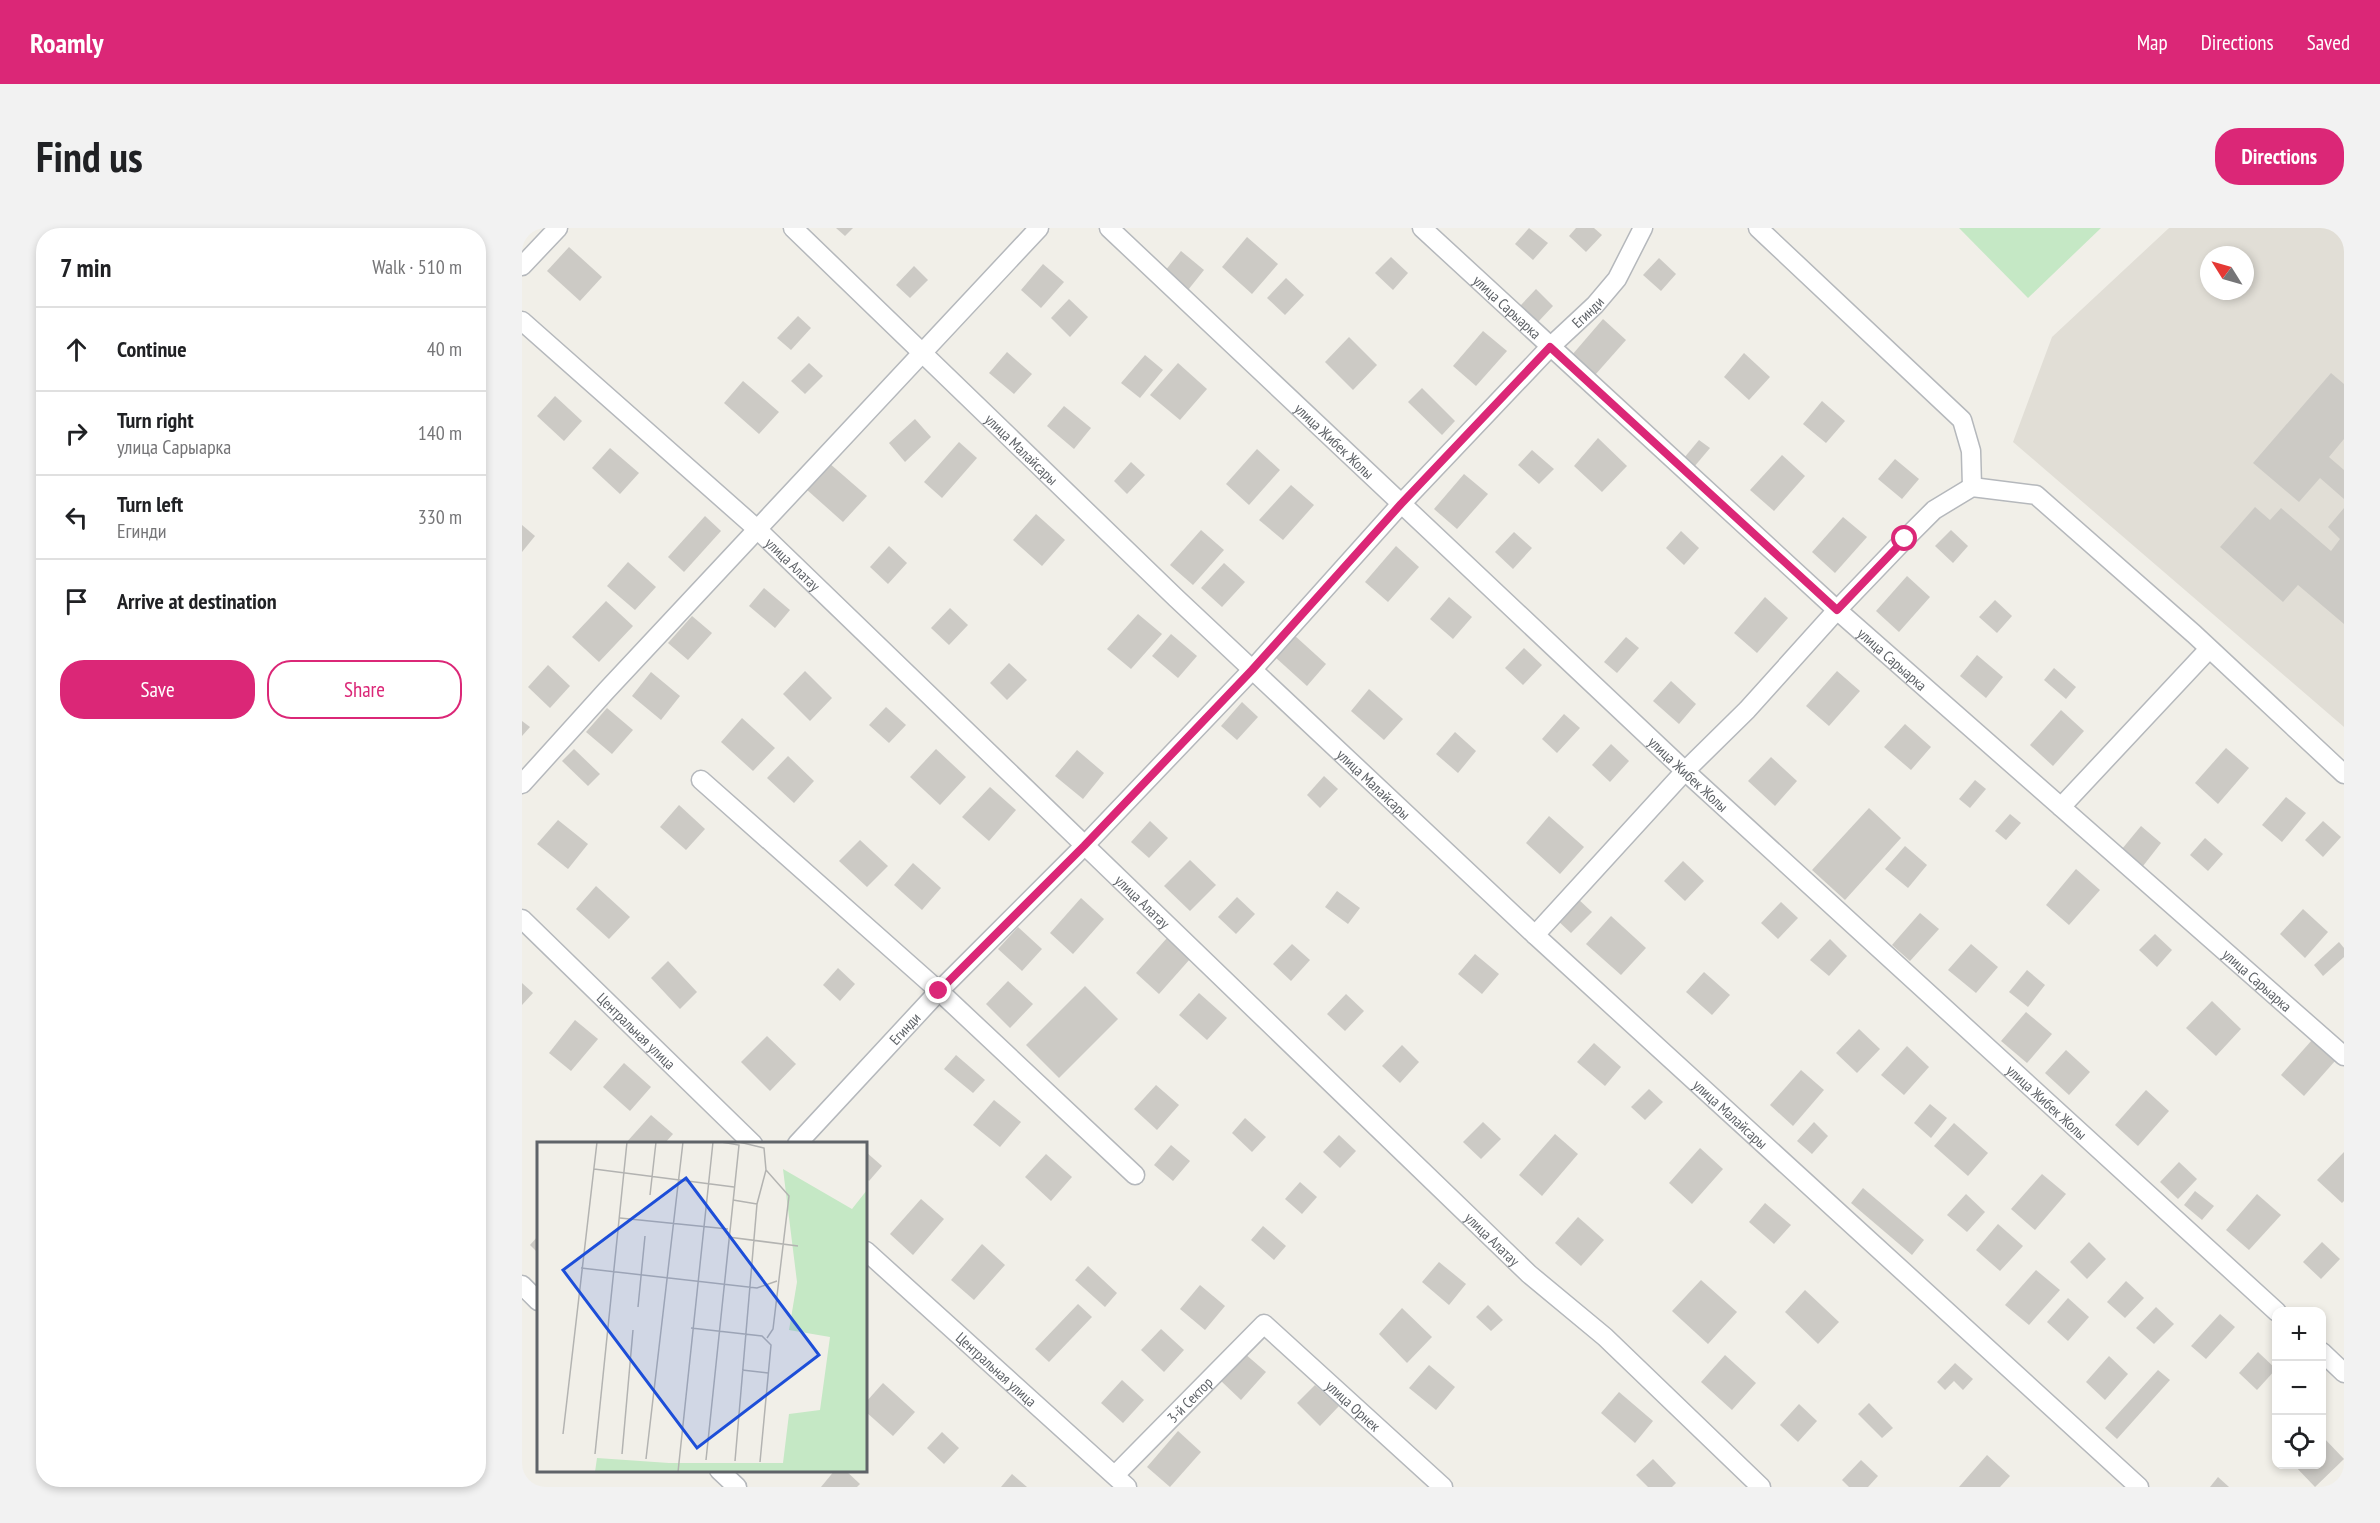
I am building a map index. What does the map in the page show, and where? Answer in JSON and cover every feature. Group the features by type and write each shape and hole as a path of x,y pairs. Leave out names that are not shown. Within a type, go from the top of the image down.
{"street":[{"path":"522,266 558,228"},
{"name":"улица Малайсары","path":"793,228 1252,670 1535,935 2139,1487"},
{"path":"522,784 1039,228"},
{"name":"улица Сарыарка","path":"1422,228 1837,610 2344,1056"},
{"name":"Егинди","path":"798,1142 939,991 1084,846 1252,670 1401,504 1550,347 1595,305 1617,279 1643,228"},
{"path":"1758,228 1962,420 1971,451 1972,487"},
{"name":"улица Жибек Жолы","path":"1119,231 1401,504 1685,771 2273,1307"},
{"name":"улица Алатау","path":"522,321 757,529 1529,1274 1605,1337 1761,1487"},
{"path":"1535,935 1685,771 1747,710 1837,610 1934,510 1972,487 2036,495 2209,649 2344,774"},
{"path":"2061,807 2209,649"},
{"path":"701,780 939,991 1135,1175"},
{"name":"Центральная улица","path":"522,919 752,1142"},
{"name":"Центральная улица","path":"867,1252 1121,1481"},
{"path":"522,1285 537,1300"},
{"name":"3-й Сектор","path":"1121,1481 1264,1324"},
{"name":"улица Орнек","path":"1264,1324 1443,1487"},
{"path":"2326,1356 2344,1373"},
{"path":"721,1472 737,1487"}],"shaded area":[{"path":"2169,228 2344,228 2344,727 2013,442 2052,337"}],"green space":[{"path":"1959,228 2101,228 2028,298"}],"building":[{"path":"836,228 853,228 845,236"},
{"path":"1529,228 1548,243 1533,260 1515,244"},
{"path":"1576,228 1594,228 1602,235 1586,252 1569,236"},
{"path":"1247,237 1278,264 1252,294 1222,267"},
{"path":"569,247 602,277 580,301 547,271"},
{"path":"1181,251 1204,270 1188,290 1165,271"},
{"path":"1391,257 1408,273 1393,290 1375,273"},
{"path":"1659,258 1676,274 1661,291 1643,275"},
{"path":"1043,264 1064,282 1041,308 1021,290"},
{"path":"914,266 928,280 910,298 896,285"},
{"path":"1286,278 1304,295 1285,315 1267,298"},
{"path":"1536,289 1553,306 1538,322 1520,306"},
{"path":"1069,299 1088,317 1070,337 1051,318"},
{"path":"798,316 811,328 791,350 777,338"},
{"path":"1603,319 1626,340 1595,375 1572,355"},
{"path":"1483,331 1507,351 1476,386 1453,366"},
{"path":"1349,337 1377,365 1353,390 1325,362"},
{"path":"1007,352 1032,374 1014,394 989,373"},
{"path":"1744,353 1770,377 1749,400 1724,377"},
{"path":"1145,355 1163,370 1140,398 1121,383"},
{"path":"809,363 823,376 805,394 791,381"},
{"path":"1178,363 1207,389 1180,420 1150,395"},
{"path":"2331,373 2344,384 2344,439 2329,457 2344,470 2344,499 2320,478 2299,502 2253,463"},
{"path":"743,381 779,412 759,434 724,403"},
{"path":"1422,388 1455,421 1442,435 1408,402"},
{"path":"555,396 582,421 564,441 537,416"},
{"path":"1822,401 1845,421 1826,443 1803,424"},
{"path":"1064,406 1091,428 1074,449 1047,426"},
{"path":"915,419 931,437 905,462 889,443"},
{"path":"1598,438 1627,466 1602,492 1574,466"},
{"path":"1699,440 1710,448 1694,467 1684,458"},
{"path":"959,442 977,458 942,498 924,482"},
{"path":"610,448 639,473 620,494 592,468"},
{"path":"1257,449 1280,470 1249,505 1226,484"},
{"path":"1532,450 1554,469 1539,484 1518,465"},
{"path":"1782,455 1805,476 1774,511 1750,490"},
{"path":"1895,459 1919,479 1902,499 1878,479"},
{"path":"1131,462 1145,475 1127,494 1114,481"},
{"path":"829,463 867,496 843,522 806,489"},
{"path":"1464,474 1488,494 1457,529 1434,509"},
{"path":"1291,485 1314,505 1283,540 1259,520"},
{"path":"2255,507 2270,520 2281,508 2331,551 2340,539 2328,527 2344,508 2344,624 2298,585 2283,602 2220,547"},
{"path":"1036,514 1065,540 1042,566 1013,540"},
{"path":"705,516 721,531 684,572 668,557"},
{"path":"1843,517 1867,537 1835,573 1812,552"},
{"path":"522,525 535,536 522,552"},
{"path":"1201,530 1224,550 1193,585 1170,565"},
{"path":"1951,530 1968,546 1953,563 1935,546"},
{"path":"1681,531 1699,548 1684,565 1666,548"},
{"path":"1514,532 1532,548 1513,569 1495,552"},
{"path":"889,546 907,563 888,584 870,567"},
{"path":"1396,546 1419,567 1388,602 1365,582"},
{"path":"628,562 656,587 635,610 607,586"},
{"path":"1224,563 1245,582 1222,607 1201,588"},
{"path":"1907,576 1930,597 1899,632 1876,611"},
{"path":"764,588 790,610 775,628 749,606"},
{"path":"1449,597 1472,617 1453,639 1430,619"},
{"path":"1765,597 1788,618 1757,653 1734,633"},
{"path":"1995,600 2012,616 1997,633 1979,617"},
{"path":"606,601 633,626 599,662 572,637"},
{"path":"950,608 968,625 949,645 931,628"},
{"path":"1138,614 1162,634 1131,669 1107,649"},
{"path":"692,616 712,633 688,660 668,643"},
{"path":"1171,634 1197,656 1178,678 1152,656"},
{"path":"1294,635 1326,664 1307,686 1275,657"},
{"path":"1626,637 1639,648 1617,673 1604,662"},
{"path":"1524,648 1542,665 1523,685 1505,668"},
{"path":"1977,655 2003,677 1986,698 1960,676"},
{"path":"1009,663 1027,680 1007,700 990,683"},
{"path":"548,665 570,686 550,708 528,687"},
{"path":"2054,668 2076,687 2066,699 2044,680"},
{"path":"805,671 832,698 810,721 783,694"},
{"path":"1837,671 1860,691 1829,726 1806,706"},
{"path":"651,672 680,696 661,720 632,696"},
{"path":"1671,681 1696,704 1679,724 1653,701"},
{"path":"1369,689 1403,719 1384,740 1351,711"},
{"path":"1242,702 1258,717 1237,740 1221,726"},
{"path":"886,707 906,725 889,743 869,725"},
{"path":"607,708 633,730 612,754 586,732"},
{"path":"2061,710 2084,731 2053,766 2030,745"},
{"path":"1564,714 1580,728 1557,753 1542,739"},
{"path":"742,718 775,748 753,771 721,742"},
{"path":"522,721 530,727 522,736"},
{"path":"1905,724 1931,747 1911,770 1884,747"},
{"path":"1455,732 1476,751 1458,773 1436,754"},
{"path":"1611,744 1629,761 1610,782 1592,765"},
{"path":"2226,748 2249,768 2218,804 2195,783"},
{"path":"574,749 600,774 588,786 562,761"},
{"path":"936,749 966,777 940,805 910,777"},
{"path":"1077,750 1104,773 1083,799 1055,776"},
{"path":"788,756 814,781 794,803 767,778"},
{"path":"1771,757 1797,781 1775,806 1748,781"},
{"path":"1324,776 1338,789 1320,808 1307,795"},
{"path":"1975,780 1986,789 1970,808 1959,799"},
{"path":"990,787 1016,810 989,841 962,817"},
{"path":"2286,797 2306,813 2282,842 2262,825"},
{"path":"679,805 705,829 686,850 660,827"},
{"path":"1869,808 1901,838 1845,900 1812,870"},
{"path":"2010,814 2021,823 2006,840 1995,831"},
{"path":"1549,816 1584,847 1560,874 1526,843"},
{"path":"558,820 588,844 568,869 537,844"},
{"path":"1150,821 1168,838 1149,858 1131,842"},
{"path":"2323,821 2341,837 2323,857 2305,840"},
{"path":"2141,826 2161,843 2143,866 2122,849"},
{"path":"2205,838 2223,854 2208,871 2190,855"},
{"path":"860,840 888,866 867,887 839,861"},
{"path":"1905,846 1927,865 1908,888 1885,869"},
{"path":"1190,860 1216,885 1190,911 1164,886"},
{"path":"1683,861 1704,881 1685,901 1664,881"},
{"path":"913,863 941,888 922,910 894,885"},
{"path":"2076,869 2100,890 2069,925 2046,905"},
{"path":"596,886 630,917 609,939 576,909"},
{"path":"1337,891 1360,908 1348,924 1325,907"},
{"path":"1237,897 1255,914 1236,934 1218,917"},
{"path":"1081,898 1104,919 1073,954 1050,933"},
{"path":"1577,898 1592,912 1571,933 1556,919"},
{"path":"1781,902 1798,918 1778,939 1761,923"},
{"path":"2303,909 2328,932 2305,958 2280,934"},
{"path":"1920,913 1939,929 1910,961 1892,945"},
{"path":"1611,916 1646,948 1621,975 1586,944"},
{"path":"1018,927 1042,949 1022,971 998,949"},
{"path":"2155,934 2172,950 2157,967 2139,950"},
{"path":"1167,938 1190,959 1159,994 1136,973"},
{"path":"1830,939 1847,956 1829,976 1810,960"},
{"path":"2339,942 2344,948 2344,957 2323,976 2314,965"},
{"path":"1292,944 1310,960 1291,981 1273,964"},
{"path":"1971,944 1998,967 1976,993 1948,970"},
{"path":"1475,954 1499,974 1482,994 1458,974"},
{"path":"668,961 697,992 680,1009 651,978"},
{"path":"838,968 855,984 840,1001 823,985"},
{"path":"2027,970 2045,985 2028,1007 2009,992"},
{"path":"1704,972 1730,995 1712,1015 1686,992"},
{"path":"1008,981 1033,1004 1010,1028 986,1004"},
{"path":"522,983 533,993 522,1005"},
{"path":"1085,986 1118,1019 1059,1078 1026,1045"},
{"path":"1199,993 1227,1018 1207,1040 1179,1015"},
{"path":"1346,994 1364,1011 1345,1031 1327,1014"},
{"path":"2212,1001 2241,1029 2216,1056 2186,1028"},
{"path":"2026,1012 2052,1034 2027,1063 2001,1041"},
{"path":"575,1020 598,1039 571,1071 549,1053"},
{"path":"1859,1029 1880,1049 1857,1073 1836,1053"},
{"path":"767,1036 796,1064 770,1091 741,1062"},
{"path":"2312,1040 2335,1061 2304,1096 2281,1075"},
{"path":"1594,1043 1621,1067 1605,1086 1577,1062"},
{"path":"1402,1045 1419,1062 1400,1083 1382,1066"},
{"path":"1907,1046 1929,1067 1904,1095 1881,1075"},
{"path":"2066,1050 2090,1072 2069,1095 2045,1073"},
{"path":"956,1055 985,1080 973,1093 944,1069"},
{"path":"624,1063 651,1087 630,1111 603,1087"},
{"path":"1801,1070 1824,1090 1793,1126 1770,1105"},
{"path":"1156,1085 1179,1105 1157,1130 1134,1109"},
{"path":"1649,1089 1663,1102 1645,1120 1631,1107"},
{"path":"2146,1090 2169,1111 2138,1146 2115,1125"},
{"path":"994,1100 1021,1122 1000,1147 973,1125"},
{"path":"1930,1104 1947,1118 1931,1138 1914,1123"},
{"path":"651,1115 673,1134 666,1142 627,1142"},
{"path":"1245,1118 1266,1137 1252,1152 1232,1133"},
{"path":"1483,1122 1501,1139 1481,1159 1463,1142"},
{"path":"1814,1122 1828,1136 1812,1154 1797,1141"},
{"path":"1954,1123 1988,1153 1968,1176 1934,1146"},
{"path":"1555,1134 1578,1154 1542,1196 1519,1175"},
{"path":"1339,1135 1356,1151 1340,1168 1323,1152"},
{"path":"1171,1145 1190,1161 1173,1181 1154,1165"},
{"path":"1700,1148 1723,1169 1692,1204 1669,1183"},
{"path":"2344,1152 2344,1201 2342,1203 2317,1180"},
{"path":"867,1153 882,1166 869,1181 867,1179"},
{"path":"1046,1154 1072,1177 1051,1201 1025,1177"},
{"path":"2179,1162 2197,1179 2178,1199 2160,1182"},
{"path":"2042,1174 2066,1194 2035,1230 2011,1209"},
{"path":"1300,1182 1317,1197 1302,1214 1285,1199"},
{"path":"1863,1188 1924,1240 1912,1255 1851,1203"},
{"path":"2195,1191 2214,1206 2202,1220 2184,1205"},
{"path":"1966,1194 1985,1212 1967,1232 1947,1215"},
{"path":"2257,1194 2281,1215 2249,1250 2226,1230"},
{"path":"921,1199 944,1219 913,1255 890,1234"},
{"path":"1765,1203 1791,1225 1774,1244 1749,1222"},
{"path":"1578,1217 1604,1240 1581,1266 1555,1243"},
{"path":"1998,1224 2023,1246 2000,1271 1976,1250"},
{"path":"1263,1226 1286,1246 1274,1260 1251,1240"},
{"path":"537,1237 537,1252 530,1245"},
{"path":"2089,1242 2106,1259 2087,1279 2070,1262"},
{"path":"2322,1242 2340,1259 2321,1279 2303,1262"},
{"path":"982,1244 1005,1265 974,1300 951,1280"},
{"path":"1439,1262 1466,1284 1449,1305 1422,1282"},
{"path":"1088,1266 1117,1293 1105,1307 1075,1280"},
{"path":"2036,1270 2060,1290 2029,1325 2005,1305"},
{"path":"1701,1280 1737,1312 1708,1344 1672,1311"},
{"path":"2126,1281 2144,1298 2125,1318 2107,1302"},
{"path":"1200,1285 1225,1306 1205,1330 1180,1309"},
{"path":"1805,1290 1839,1322 1818,1344 1785,1312"},
{"path":"2068,1298 2089,1317 2068,1341 2047,1322"},
{"path":"1078,1304 1092,1317 1049,1362 1035,1349"},
{"path":"1488,1305 1503,1320 1491,1331 1476,1317"},
{"path":"2156,1307 2174,1324 2154,1344 2136,1328"},
{"path":"1402,1308 1432,1337 1407,1363 1379,1334"},
{"path":"2220,1314 2235,1327 2206,1359 2191,1346"},
{"path":"1161,1329 1184,1350 1164,1372 1141,1350"},
{"path":"2258,1352 2272,1365 2272,1373 2257,1390 2239,1373"},
{"path":"1244,1353 1266,1372 1241,1400 1220,1380"},
{"path":"1725,1355 1756,1383 1732,1410 1701,1382"},
{"path":"2109,1356 2128,1374 2105,1400 2086,1382"},
{"path":"1955,1363 1973,1379 1963,1390 1954,1381 1945,1390 1937,1382"},
{"path":"1429,1365 1455,1387 1436,1410 1409,1388"},
{"path":"2158,1370 2170,1380 2117,1439 2105,1428"},
{"path":"1122,1380 1144,1400 1123,1423 1101,1403"},
{"path":"883,1383 915,1412 893,1436 867,1413 867,1401"},
{"path":"1315,1385 1339,1406 1320,1426 1297,1403"},
{"path":"1619,1392 1653,1421 1635,1443 1601,1413"},
{"path":"1869,1403 1893,1428 1882,1438 1858,1414"},
{"path":"1799,1404 1817,1421 1798,1442 1780,1425"},
{"path":"1178,1431 1201,1452 1170,1487 1147,1467"},
{"path":"942,1432 959,1448 944,1464 927,1448"},
{"path":"2326,1440 2344,1459 2315,1487 2298,1469 2326,1469"},
{"path":"1987,1455 2010,1476 2000,1487 1959,1487"},
{"path":"1653,1459 1676,1483 1672,1487 1648,1487 1636,1475"},
{"path":"1861,1460 1878,1476 1868,1487 1849,1487 1842,1480"},
{"path":"833,1472 847,1472 860,1484 857,1487 821,1487"},
{"path":"1012,1474 1027,1487 1001,1487"},
{"path":"2218,1477 2229,1487 2210,1487"}],"route":[{"path":"939,991 1084,846 1252,670 1401,504 1550,347 1837,610 1905,539"}]}
